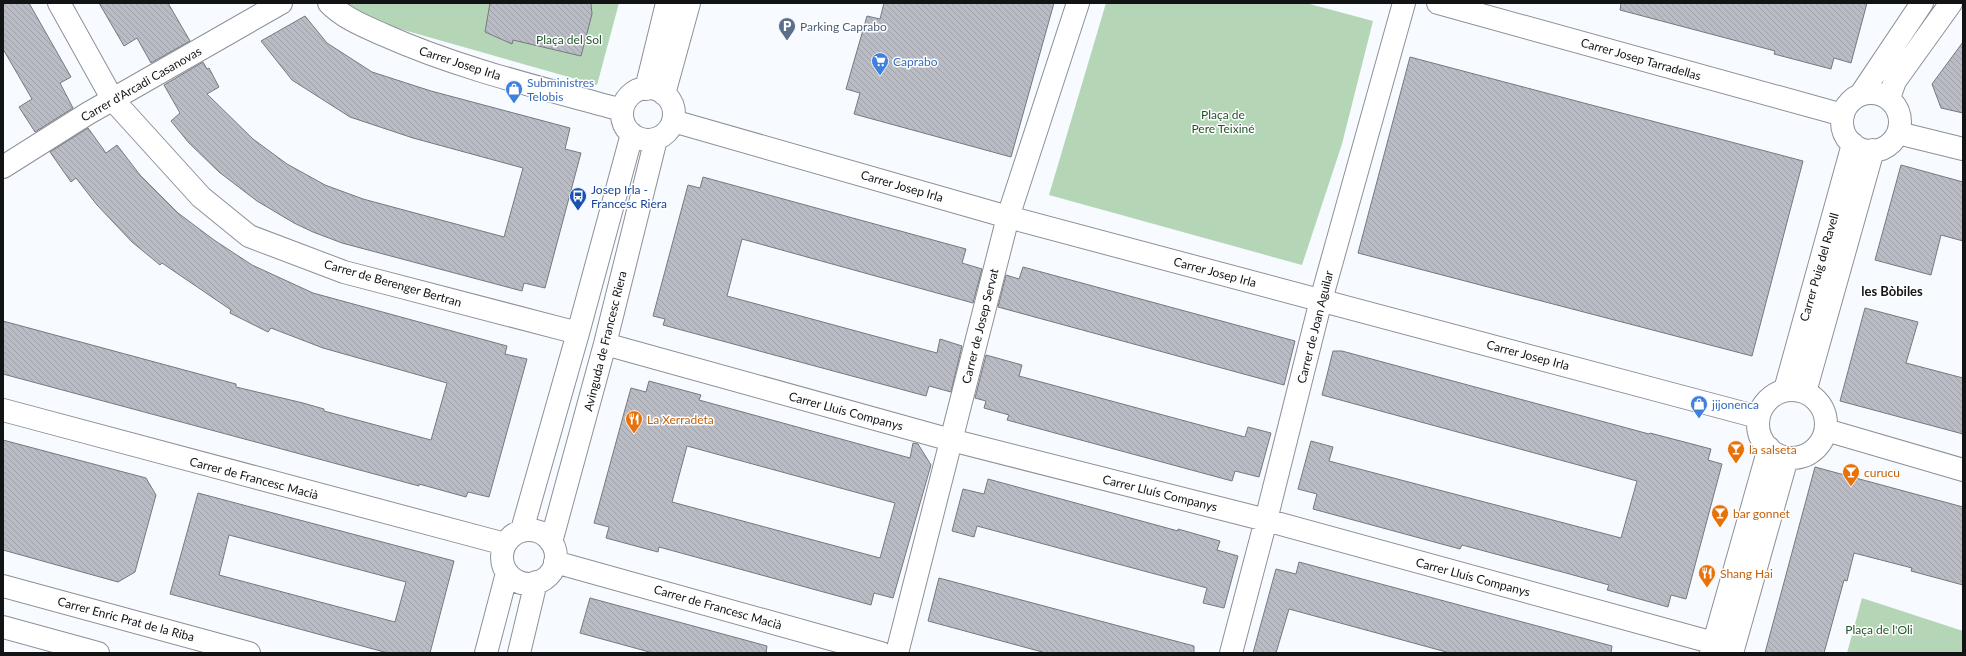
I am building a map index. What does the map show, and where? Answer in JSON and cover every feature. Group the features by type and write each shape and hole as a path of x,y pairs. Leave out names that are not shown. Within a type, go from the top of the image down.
{"street":[{"name":"Carrer de Berenger Bertran","path":"59,3 113,100 201,197 249,236 344,272 578,334"},
{"name":"Carrer d'Arcadi Casanovas","path":"3,168 113,100 281,3"},
{"name":"Carrer Josep Irla","path":"329,3 361,25 423,52 466,67 622,110"},
{"path":"655,91 667,3"},
{"path":"655,91 688,3"},
{"name":"Carrer de Josep Servat","path":"897,653 1008,217 1078,3"},
{"name":"Carrer de Joan Aguilar","path":"1231,653 1321,300 1404,3"},
{"name":"Carrer Josep Tarradellas","path":"1438,3 1843,115"},
{"path":"1861,94 1922,3"},
{"path":"1889,98 1895,81 1951,3"},
{"path":"655,91 672,104 673,121 670,129 656,139 648,141 641,140 632,134 623,124 622,110 624,104 632,94 655,91"},
{"path":"1871,92 1880,94 1889,98 1896,105 1900,123 1898,133 1887,146 1863,147 1844,133 1843,115 1853,99 1861,94 1871,92"},
{"name":"Carrer Josep Irla","path":"673,121 1008,217 1758,417"},
{"path":"1898,133 1963,149"},
{"path":"522,530 578,334 632,134"},
{"name":"Avinguda de Francesc Riera","path":"553,552 656,139"},
{"name":"Carrer Puig del Ravell","path":"1795,391 1863,147"},
{"name":"Carrer Lluís Companys","path":"605,344 951,440 1266,520 1719,650"},
{"path":"1795,391 1818,401 1824,410 1826,420 1826,430 1822,441 1815,450 1806,456 1778,453 1759,435 1758,417 1762,407 1777,392 1795,391"},
{"name":"Carrer de Francesc Macià","path":"3,410 505,544"},
{"path":"1826,430 1963,470"},
{"path":"1719,650 1778,453"},
{"path":"522,530 540,532 553,552 547,577 536,582 523,584 515,580 507,573 502,558 505,544 514,534 522,530"},
{"name":"Carrer de Francesc Macià","path":"553,552 881,653"},
{"path":"486,653 507,573"},
{"path":"519,653 536,582"},
{"name":"Carrer Enric Prat de la Riba","path":"3,586 249,653"},
{"path":"3,627 98,653"}],"green space":[{"name":"Plaça del Sol","path":"343,3 619,3 597,85 379,23"},
{"name":"Plaça de Pere Teixiné","path":"1106,3 1306,3 1373,21 1342,144 1302,265 1049,195"},
{"name":"Plaça de l'Oli","path":"1862,598 1963,631 1963,653 1847,653"}],"building":[{"path":"3,3 29,3 71,77 60,83 73,108 35,132 19,107 32,99 3,49"},
{"path":"99,3 168,3 190,41 151,63 137,38 124,46"},
{"path":"490,3 591,3 592,14 581,56 513,40 512,44 485,32"},
{"path":"884,3 1054,3 1011,157 854,114 860,93 846,89 867,16 880,19"},
{"path":"1621,3 1867,3 1851,63 1834,58 1831,69 1774,54 1775,51 1620,10"},
{"path":"305,16 327,43 372,72 431,91 570,128 565,149 581,153 545,288 524,283 522,291 342,243 313,232 294,223 257,201 219,172 189,143 171,121 180,113 164,85 203,62 207,69 209,68 219,87 207,94 253,139 287,164 325,185 363,199 504,237 523,168 413,138 350,117 292,80 261,41"},
{"path":"1963,42 1963,113 1941,108 1932,84"},
{"path":"1410,57 1803,161 1752,356 1358,253"},
{"path":"88,128 106,153 117,145 140,175 178,213 214,240 252,265 313,293 507,346 505,354 527,359 489,497 468,492 466,497 419,484 419,486 3,374 3,321 236,384 236,387 303,403 324,409 324,411 431,440 447,383 323,348 271,328 268,332 230,313 231,310 162,263 160,265 132,242 97,205 76,178 71,182 50,152"},
{"path":"1901,165 1963,182 1963,241 1941,235 1931,275 1875,260"},
{"path":"703,177 966,249 962,263 982,269 973,303 742,239 727,296 937,353 940,339 962,346 951,392 929,386 926,396 663,325 665,319 653,316 688,185 700,188"},
{"path":"1023,267 1295,341 1284,385 998,307 1006,275 1019,279"},
{"path":"1865,308 1918,322 1906,363 1963,378 1963,434 1840,401"},
{"path":"1333,351 1342,351 1649,434 1650,433 1711,449 1708,460 1722,464 1686,599 1671,595 1668,607 1607,590 1609,585 1566,573 1462,545 1460,549 1313,509 1317,494 1298,489 1311,441 1333,447 1329,461 1621,538 1637,481 1322,395"},
{"path":"986,355 1022,365 1019,376 1245,437 1248,427 1271,433 1259,477 1235,471 1232,481 1007,420 1009,415 984,408 986,401 975,398"},
{"path":"649,381 701,395 699,400 910,458 913,443 918,444 931,465 893,598 874,593 871,605 659,547 658,552 606,538 609,527 594,523 624,413 631,388 646,392","holes":["687,446 895,503 880,558 672,502"]},
{"path":"3,440 146,478 156,495 135,572 118,582 3,550"},
{"path":"1815,467 1963,507 1963,585 1911,571 1912,568 1854,553 1847,581 1844,580 1824,653 1765,653"},
{"path":"988,479 1220,541 1217,550 1238,556 1224,608 1203,603 1207,588 977,526 974,537 952,531 963,489 984,494"},
{"path":"198,493 454,561 430,653 388,653 170,594","holes":["229,535 406,582 395,622 219,575"]},
{"path":"1299,562 1612,646 1611,653 1450,653 1289,609 1276,653 1253,653 1276,569 1296,574"},
{"path":"939,578 1194,646 1194,653 1046,653 928,621"},
{"path":"590,598 767,646 766,653 653,653 580,633"}],"place":[{"name":"Parking Caprabo","path":"787,41"},
{"name":"Caprabo","path":"880,76"},
{"name":"Subministres Telobis","path":"514,104"},
{"name":"Josep Irla - Francesc Riera","path":"578,211"},
{"name":"jijonenca","path":"1699,419"},
{"name":"La Xerradeta","path":"634,434"},
{"name":"la salseta","path":"1736,464"},
{"name":"curucu","path":"1851,487"},
{"name":"bar gonnet","path":"1720,528"},
{"name":"Shang Hai","path":"1707,588"}],"district":[{"name":"les Bòbiles","path":"1892,291"}]}
